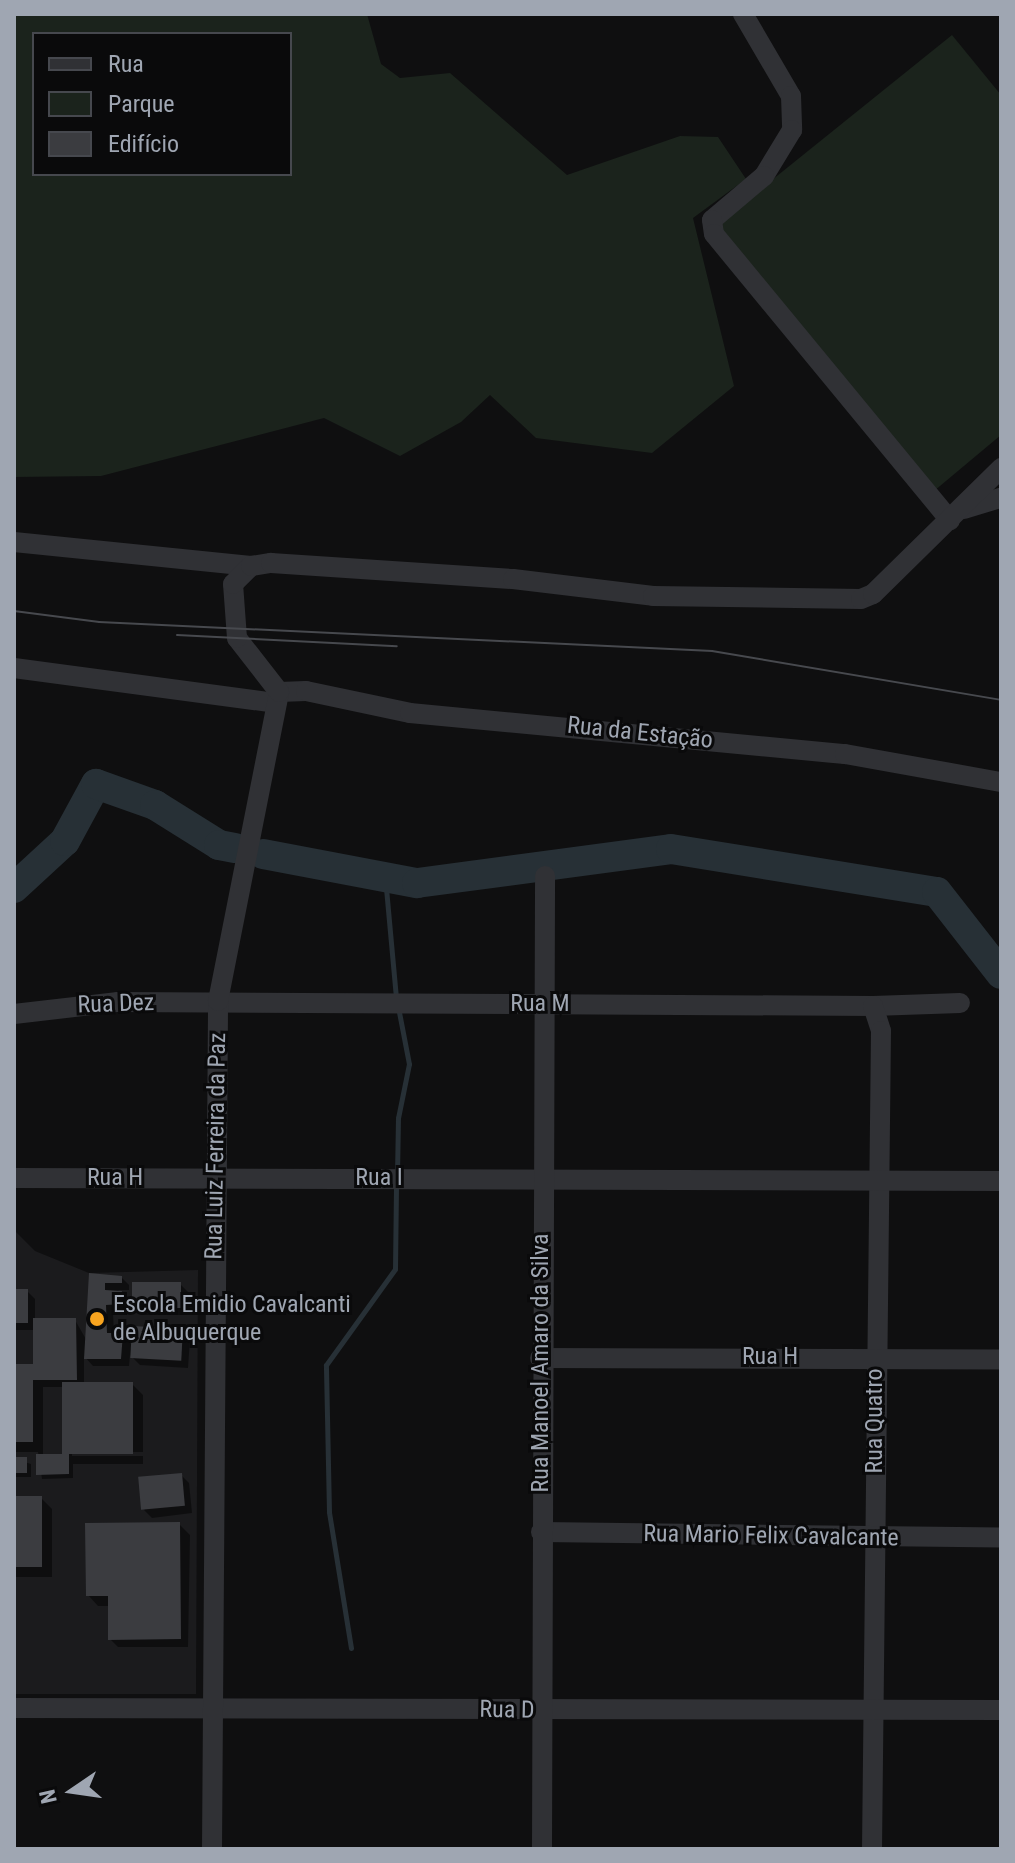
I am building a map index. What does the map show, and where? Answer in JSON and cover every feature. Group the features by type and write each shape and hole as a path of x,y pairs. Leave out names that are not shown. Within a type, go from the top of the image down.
{"street":[{"path":"743,14 791,96 792,130 764,176 712,220 714,234 955,515"},
{"path":"14,542 251,566 379,568 653,596 717,593 844,602 873,594 1001,468"},
{"path":"955,515 1001,498"},
{"path":"251,566 233,584 233,625 246,654 278,697"},
{"name":"Rua da Estação","path":"14,668 278,697 306,691 410,713 845,754 1001,782"},
{"name":"Rua Luiz Ferreira da Paz","path":"212,1849 218,1001 273,736 278,697"},
{"name":"Rua Manoel Amaro da Silva","path":"542,1849 539,1710 540,1358 547,1004 545,876"},
{"name":"Rua M","path":"218,1001 960,1003"},
{"name":"Rua Dez","path":"14,1014 118,1002 218,1001"},
{"name":"Rua Quatro","path":"868,1004 881,1031 875,1357 872,1849"},
{"name":"Rua H","path":"14,1178 215,1179"},
{"name":"Rua I","path":"215,1179 1001,1181"},
{"name":"Rua H","path":"540,1358 875,1357 1001,1360"},
{"name":"Rua Mario Felix Cavalcante","path":"541,1532 875,1539 1001,1538"},
{"name":"Rua D","path":"14,1708 214,1706 1001,1710"}],"shaded area":[{"path":"14,1230 35,1251 89,1273 198,1270 196,1694 14,1694"}],"green space":[{"path":"14,14 367,14 381,64 400,78 450,73 567,175 680,136 718,137 746,179 693,218 734,386 652,453 536,438 490,395 461,422 400,456 324,418 101,476 14,477"},
{"path":"952,35 1001,95 1001,435 934,491 715,226"}],"building":[{"name":"Escola Emidio Cavalcanti de Albuquerque","path":"89,1273 122,1276 122,1283 105,1283 105,1290 122,1291 121,1304 106,1305 107,1333 123,1333 121,1359 84,1359"},
{"path":"132,1282 181,1282 181,1308 132,1308"},
{"path":"14,1289 28,1289 28,1323 14,1323"},
{"path":"33,1318 76,1318 77,1380 33,1380 33,1442 14,1442 14,1364 33,1364"},
{"path":"132,1326 183,1329 181,1361 130,1358"},
{"path":"62,1382 133,1382 133,1454 69,1454 69,1474 36,1475 36,1454 62,1454"},
{"path":"14,1457 27,1457 27,1473 14,1473"},
{"path":"182,1473 185,1506 141,1510 138,1477"},
{"path":"14,1496 42,1496 42,1567 14,1567"},
{"path":"180,1522 181,1639 108,1640 108,1596 86,1596 85,1523"}],"waterway":[{"path":"14,888 65,841 96,784 155,805 219,845 235,848"},
{"path":"263,854 417,883 671,849 937,892 1001,974"},
{"path":"385,877 396,997"},
{"path":"397,1175 398,1118 409,1064 398,1007"},
{"path":"351,1648 329,1512 326,1365 395,1269 396,1185"}],"tram line":[{"path":"14,611 99,622 712,651 1001,700"},
{"path":"177,635 397,646"}],"place":[{"name":"Escola Emidio Cavalcanti de Albuquerque","path":"97,1319"}]}
